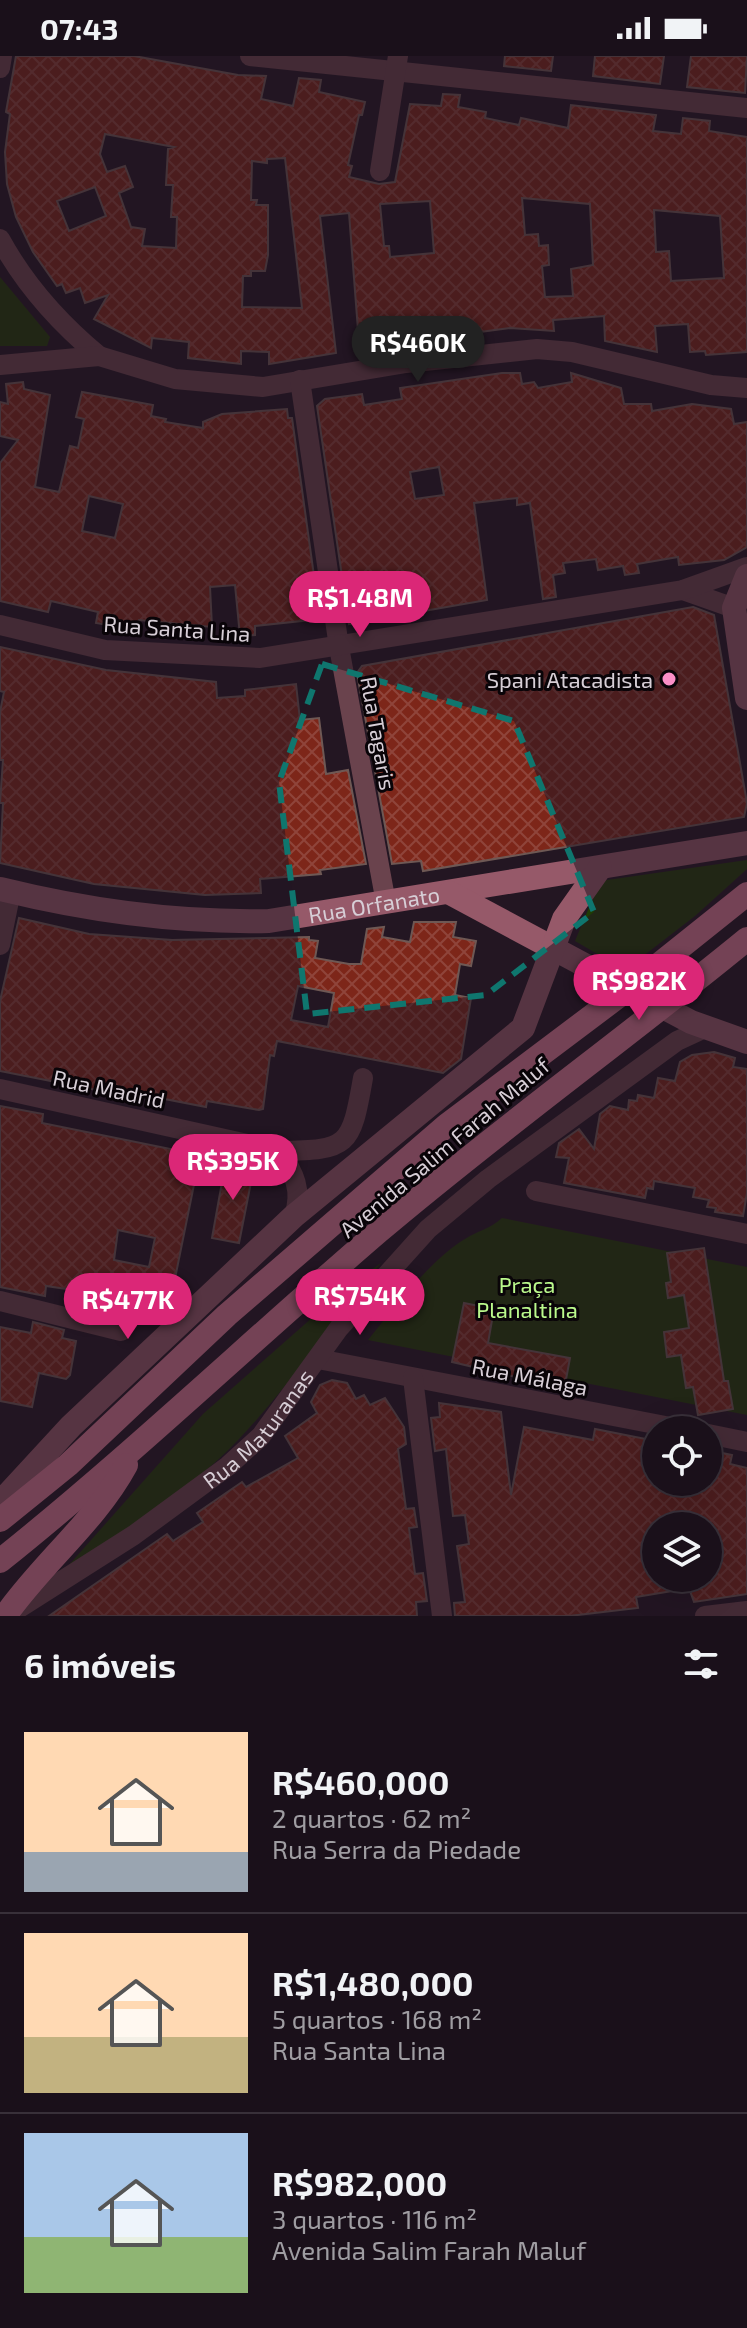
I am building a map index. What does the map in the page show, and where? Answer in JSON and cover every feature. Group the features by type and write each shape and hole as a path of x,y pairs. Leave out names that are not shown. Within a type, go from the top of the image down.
{"highway":[{"name":"Avenida Salim Farah Maluf","path":"0,1520 68,1465 227,1315 447,1125 632,986 747,894"},
{"name":"Avenida Salim Farah Maluf","path":"0,1561 134,1450 376,1234 509,1122 747,939"},
{"path":"6,1616 43,1566 99,1507 134,1450"}],"main road":[{"path":"747,576 734,608 747,698"},
{"name":"Rua Orfanato","path":"6,890 115,912 203,923 269,921 600,868 740,841"},
{"path":"0,1503 71,1426 294,1216 523,1028 564,919 600,868"},
{"path":"450,893 608,980 698,1025 747,1042"}],"street":[{"path":"0,68 2,56"},
{"path":"250,56 396,64 747,108"},
{"path":"380,171 396,64"},
{"path":"0,239 31,288 55,316 99,356"},
{"path":"0,365 99,356 175,379 263,387 448,358 537,349 572,352 711,385 747,388"},
{"name":"Rua Tagaris","path":"300,380 339,647 386,903"},
{"name":"Rua Santa Lina","path":"0,625 105,650 171,656 260,658 683,590 747,567"},
{"name":"Rua Santa Lina","path":"683,590 734,608"},
{"path":"0,945 6,890"},
{"name":"Rua Maturanas","path":"6,1616 134,1535 228,1466 261,1436 347,1318 428,1229 488,1179 698,1025"},
{"path":"279,1151 324,1150 340,1144 351,1132 363,1078"},
{"name":"Rua Madrid","path":"0,1089 279,1151"},
{"path":"279,1151 295,1175 298,1205 294,1216"},
{"path":"536,1191 747,1234"},
{"path":"0,1301 121,1331"},
{"name":"Rua Málaga","path":"318,1359 642,1422"},
{"path":"413,1378 442,1616"},
{"path":"722,1437 747,1442"},
{"path":"705,1616 747,1611"}],"highlighted area":[{"path":"322,664 514,721 594,912 486,995 307,1014 279,782"}],"green space":[{"path":"0,277 50,337 47,346 0,346"},
{"path":"747,860 747,869 695,916 625,970 575,941 600,881"},
{"name":"Praça Planaltina","path":"502,1218 747,1267 747,1415 368,1340 415,1283 443,1256"},
{"path":"381,1263 276,1397 220,1458 158,1508 68,1566 203,1414 347,1287"}],"building":[{"path":"16,56 134,56 238,75 266,76 261,99 293,106 299,78 321,80 319,92 365,102 362,115 359,115 348,165 352,166 349,177 379,184 395,182 410,104 441,106 443,94 460,95 458,107 486,112 485,118 519,125 521,118 568,128 571,105 656,115 653,131 681,134 683,118 710,121 709,131 747,137 747,352 706,355 705,351 690,352 688,324 655,326 657,352 605,341 604,316 553,320 554,331 510,328 404,342 403,333 393,334 393,326 358,330 349,213 320,216 336,353 269,364 269,352 241,351 241,364 188,358 189,342 152,338 151,348 94,319 108,295 85,303 80,288 66,293 62,284 57,286 33,252 16,217 7,184 5,152 10,114 6,112","holes":["105,134 174,147 168,149 166,185 173,185 171,217 177,217 176,248 142,246 145,229 131,227 119,193 133,187 125,166 107,172 100,154","285,158 302,308 242,307 243,276 251,276 251,271 265,271 268,255 268,205 256,205 257,200 251,200 252,161 267,163 267,159","95,187 106,216 69,231 57,201","522,198 590,204 593,265 571,269 573,296 545,297 542,266 549,265 548,245 539,246 538,234 525,235","430,201 434,253 390,257 389,246 384,246 380,204","654,210 720,216 724,278 671,281 669,251 656,252"]},
{"path":"505,56 553,56 551,71 504,66"},
{"path":"595,56 664,56 660,84 593,76"},
{"path":"691,56 747,56 745,93 687,87"},
{"path":"520,373 522,384 534,382 538,388 572,382 571,373 621,388 624,404 651,404 652,411 692,404 731,409 734,424 747,422 747,547 724,560 679,565 678,557 637,564 639,573 625,575 623,566 598,570 596,559 563,563 565,573 553,575 556,597 543,599 530,503 517,505 517,498 474,503 487,600 349,624 317,406 325,399 362,394 364,405 402,399 400,388","holes":["439,467 444,495 415,499 410,472"]},
{"path":"23,382 24,389 50,395 35,487 59,492 70,446 78,448 84,419 76,417 82,392 153,405 151,416 166,419 165,422 203,428 203,422 222,414 287,409 288,418 292,418 320,619 255,626 255,635 240,636 235,585 210,587 212,627 139,620 132,629 96,623 98,612 51,601 48,612 0,601 0,463 18,440 0,436 0,402 8,404 6,384","holes":["89,496 123,504 115,538 82,531"]},
{"path":"693,607 714,615 747,803 744,817 423,871 421,861 392,864 357,673 362,666"},
{"path":"0,647 106,670 216,682 217,698 245,696 245,690 296,684 300,720 319,718 326,774 348,770 366,864 320,870 321,874 260,879 261,893 205,895 94,884 0,863 3,760 0,760 0,712 4,692 0,691"},
{"path":"19,918 89,934 172,940 309,937 309,940 318,941 315,958 349,964 361,964 367,929 384,927 382,937 410,942 414,922 456,922 453,937 476,941 471,966 460,964 455,995 471,998 461,1059 443,1073 277,1041 274,1056 270,1055 263,1109 259,1110 207,1101 206,1107 113,1089 112,1093 0,1071 0,1001","holes":["298,986 334,993 328,1027 291,1020"]},
{"path":"714,1052 735,1058 733,1067 747,1069 747,1193 743,1216 715,1212 716,1208 707,1207 709,1200 693,1197 695,1188 654,1181 653,1189 647,1188 645,1198 564,1183 569,1158 556,1157 559,1143 579,1129 594,1149 600,1114 610,1106 628,1110 629,1100 637,1101 638,1095 654,1098 658,1078 675,1081 680,1062 692,1055"},
{"path":"0,1106 43,1114 42,1123 200,1155 168,1313 163,1319 113,1309 115,1300 87,1295 87,1292 46,1286 45,1296 0,1287","holes":["118,1230 155,1238 149,1267 114,1260"]},
{"path":"226,1160 254,1167 239,1243 212,1238"},
{"path":"704,1248 724,1381 728,1381 733,1409 698,1415 693,1387 686,1388 681,1355 667,1357 664,1332 689,1328 684,1295 668,1298 666,1283 671,1282 667,1253"},
{"path":"464,1303 494,1309 488,1343 570,1358 565,1385 555,1384 554,1390 536,1387 537,1382 452,1362"},
{"path":"33,1322 64,1330 62,1338 76,1341 70,1375 66,1379 39,1373 32,1407 0,1401 0,1327 31,1333"},
{"path":"332,1380 347,1383 356,1399 364,1395 370,1405 385,1398 404,1427 406,1444 398,1449 406,1509 414,1508 417,1527 409,1528 415,1574 423,1573 427,1601 416,1602 417,1616 49,1616 167,1534 173,1541 203,1522 197,1513 242,1482 246,1487 298,1458 285,1436 317,1413 311,1402 320,1385"},
{"path":"439,1403 501,1412 511,1495 524,1427 593,1440 595,1429 642,1438 642,1496 722,1496 722,1453 732,1455 730,1464 747,1468 747,1594 694,1602 690,1592 722,1592 722,1512 642,1512 642,1592 666,1592 636,1597 638,1608 569,1616 455,1616 454,1603 465,1602 457,1546 469,1544 465,1515 453,1516 446,1449 435,1451 431,1418 440,1417"}],"place":[{"name":"Spani Atacadista","path":"669,679"}]}
